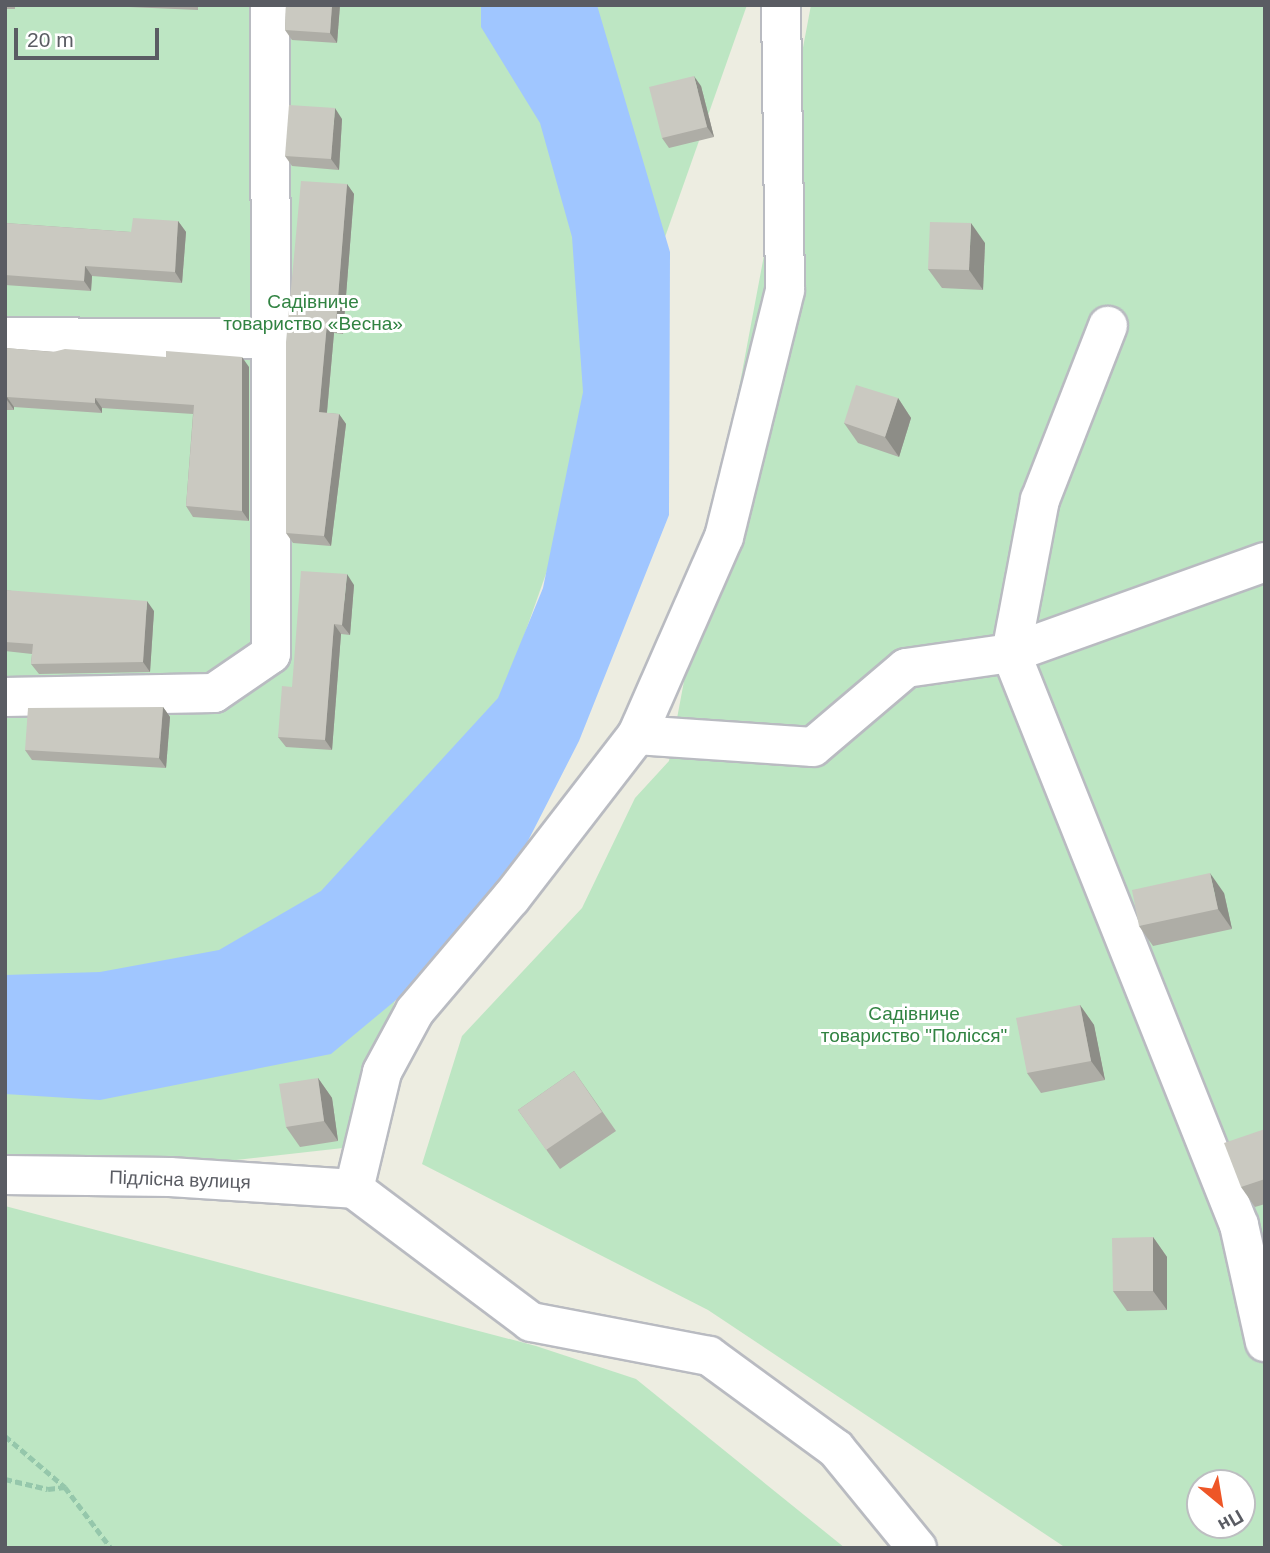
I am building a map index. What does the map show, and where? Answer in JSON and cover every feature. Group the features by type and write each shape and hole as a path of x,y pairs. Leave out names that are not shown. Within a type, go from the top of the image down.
{"street":[{"path":"5,697 214,693 271,654 270,5"},
{"path":"781,5 785,290 724,537 637,735 511,898 415,1011 382,1072 354,1189 531,1322 709,1356 835,1449 917,1548"},
{"path":"1108,326 1040,500 1011,653 1240,1225 1265,1342"},
{"path":"5,337 271,339"},
{"path":"637,735 813,747 906,668 1011,653 1265,562"},
{"name":"Підлісна вулиця","path":"5,1175 170,1177 354,1189"}],"path":[{"path":"5,1436 65,1487 111,1548"},
{"path":"5,1479 48,1489 65,1487"}],"green space":[{"name":"Садівниче товариство «Весна»","path":"5,5 747,5 343,1148 5,1186"},
{"name":"Садівниче товариство \"Полісся\"","path":"811,5 1265,5 1265,1548 1066,1548 708,1310 422,1164 462,1036 582,908 635,798 669,761"},
{"path":"5,1206 536,1346 636,1379 845,1548 5,1548"}],"water":[{"path":"481,5 597,5 670,252 669,515 579,741 484,927 331,1054 100,1100 5,1094 5,975 100,972 219,950 321,891 498,698 543,588 583,392 572,237 540,123 481,27"}],"building":[{"path":"286,5 332,5 330,33 285,30"},
{"path":"694,76 707,127 662,138 649,87"},
{"path":"289,105 335,108 331,159 285,156"},
{"path":"301,181 347,184 336,323 327,323 319,412 339,414 324,536 286,533 286,342"},
{"path":"133,218 178,221 175,272 85,266 84,281 5,275 5,223 131,232"},
{"path":"930,222 971,223 969,270 928,269"},
{"path":"5,348 53,352 65,349 166,357 166,351 242,357 242,511 186,506 194,405 95,398 95,403 7,397 5,400"},
{"path":"856,385 898,398 885,437 844,423"},
{"path":"301,571 347,574 342,625 334,624 325,740 278,737 282,686 292,687"},
{"path":"5,590 147,601 143,662 31,664 33,644 5,642"},
{"path":"163,707 159,758 25,750 28,708"},
{"path":"1210,873 1218,909 1139,926 1132,890"},
{"path":"1080,1005 1091,1061 1027,1073 1016,1018"},
{"path":"574,1071 602,1112 546,1150 518,1110"},
{"path":"318,1078 324,1121 286,1127 279,1084"},
{"path":"1265,1129 1265,1179 1241,1187 1224,1143"},
{"path":"1153,1237 1153,1291 1113,1291 1112,1238"}]}
